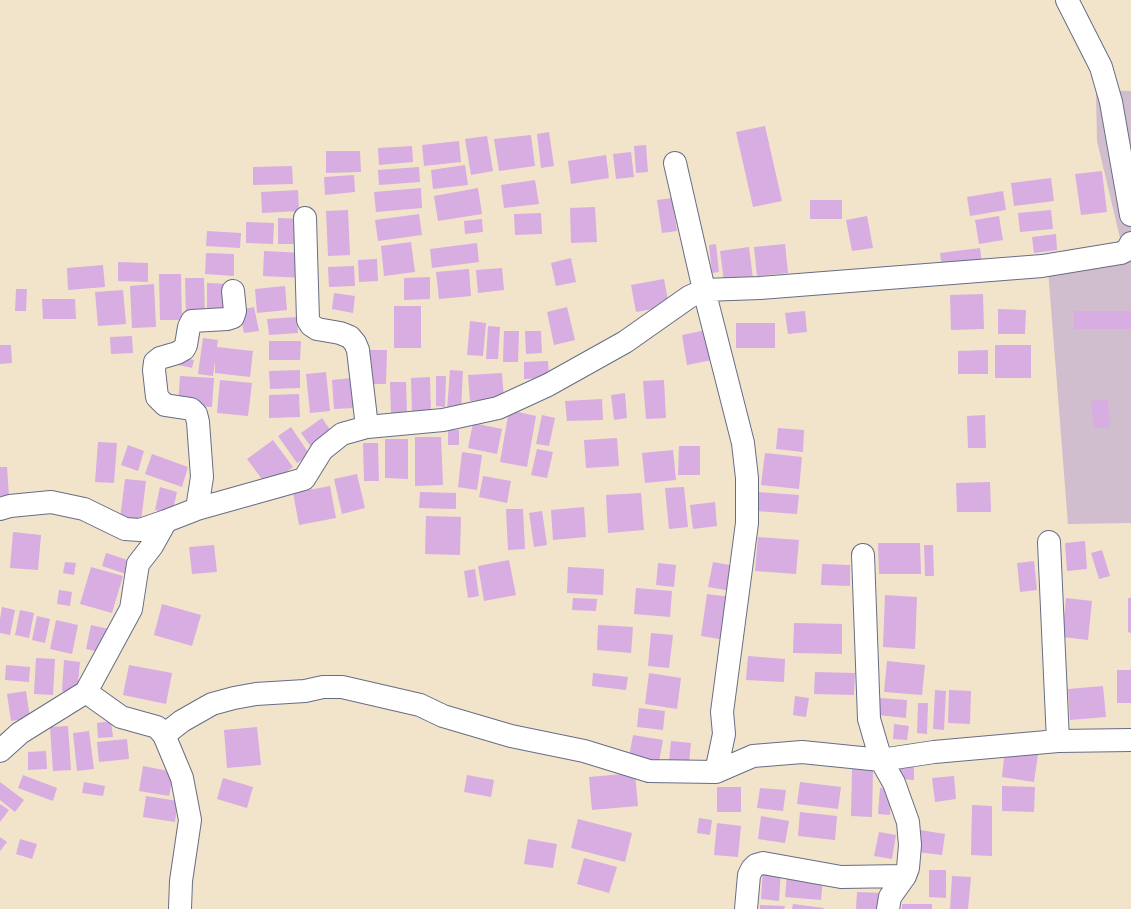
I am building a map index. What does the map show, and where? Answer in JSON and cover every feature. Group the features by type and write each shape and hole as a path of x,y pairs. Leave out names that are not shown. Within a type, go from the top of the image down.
{"street":[{"path":"1067,0 1101,67 1126,158 1131,215"},
{"path":"675,162 704,290 743,444 747,478 747,523 722,712 724,734 716,772"},
{"path":"305,218 308,320 311,325 317,329 340,333 350,337 355,343 358,350 367,427"},
{"path":"0,509 10,506 51,502 84,509 125,529 140,530 166,522 197,509 304,479 322,450 342,434 367,427 443,420 498,408 548,385 618,346 689,297 704,290 760,288 1042,266 1121,253 1127,250 1131,243"},
{"path":"197,509 202,477 198,422 196,414 191,409 165,405 157,397 154,370 155,362 160,358 177,353 184,349 189,327 192,322 227,319 233,317 235,311 233,291"},
{"path":"0,751 20,733 86,692 131,609 138,564 152,546 166,522"},
{"path":"1049,542 1058,741"},
{"path":"863,555 869,719 881,760 894,783 908,822 910,845 908,868 890,898 888,909"},
{"path":"164,735 182,721 212,704 234,698 256,694 305,691 323,687 342,687 420,705 443,716 511,736 584,751 649,771 716,772 753,756 802,752 881,760 934,752 1058,741 1131,740"},
{"path":"86,692 121,717 157,727 164,735 182,778 190,820 181,881 180,909"},
{"path":"746,909 749,875 756,865 762,863 841,876 904,876"}],"shaded area":[{"path":"1096,90 1131,91 1131,523 1068,524 1047,257 1121,242 1097,141"}],"building":[{"path":"765,126 782,201 753,207 736,132"},
{"path":"549,132 554,166 541,168 537,134"},
{"path":"531,135 535,166 499,171 494,139"},
{"path":"487,136 493,171 471,175 465,139"},
{"path":"459,141 461,162 424,166 422,145"},
{"path":"646,145 648,172 636,173 634,146"},
{"path":"412,146 413,162 379,165 378,148"},
{"path":"326,151 360,151 361,172 326,173"},
{"path":"631,152 634,177 616,179 613,154"},
{"path":"606,155 609,178 571,184 568,161"},
{"path":"465,165 468,185 433,189 431,170"},
{"path":"292,166 293,184 253,185 253,167"},
{"path":"419,167 420,182 379,185 378,170"},
{"path":"1102,171 1107,212 1081,215 1075,174"},
{"path":"354,175 355,192 325,195 324,177"},
{"path":"1051,178 1054,201 1014,206 1011,183"},
{"path":"535,180 539,204 504,208 501,185"},
{"path":"421,188 422,208 376,212 374,192"},
{"path":"478,188 482,214 438,221 434,196"},
{"path":"298,190 299,211 262,213 261,192"},
{"path":"1003,191 1006,210 970,216 967,197"},
{"path":"672,198 677,231 662,233 657,200"},
{"path":"810,200 842,200 842,219 810,219"},
{"path":"595,207 597,242 571,243 570,208"},
{"path":"348,210 350,255 328,256 326,211"},
{"path":"1051,210 1053,229 1020,232 1018,213"},
{"path":"541,213 542,234 515,235 514,214"},
{"path":"419,214 422,235 378,241 375,220"},
{"path":"867,216 873,248 852,251 846,220"},
{"path":"999,216 1003,240 979,244 975,220"},
{"path":"278,218 302,219 302,244 278,244"},
{"path":"482,219 483,232 465,234 464,221"},
{"path":"246,222 274,223 273,244 246,243"},
{"path":"207,231 241,233 240,248 206,246"},
{"path":"1056,234 1057,250 1034,253 1032,237"},
{"path":"411,242 415,272 384,276 381,246"},
{"path":"477,243 479,262 432,268 430,249"},
{"path":"716,244 719,272 712,273 709,245"},
{"path":"785,244 788,273 757,276 754,247"},
{"path":"749,247 753,279 724,282 720,251"},
{"path":"980,248 982,263 942,268 940,253"},
{"path":"264,251 304,253 303,278 263,276"},
{"path":"206,253 234,254 234,276 205,274"},
{"path":"571,258 576,282 556,286 551,263"},
{"path":"377,259 378,281 359,282 358,260"},
{"path":"118,262 148,263 148,282 118,281"},
{"path":"103,265 105,287 68,290 67,268"},
{"path":"354,266 355,286 329,287 328,267"},
{"path":"502,268 504,290 478,293 476,270"},
{"path":"469,269 471,296 439,299 436,272"},
{"path":"159,274 181,274 182,320 160,320"},
{"path":"430,277 430,299 404,300 404,278"},
{"path":"185,278 204,278 205,314 186,314"},
{"path":"664,279 669,306 636,312 631,285"},
{"path":"207,283 228,284 228,310 207,310"},
{"path":"154,284 156,327 132,328 130,286"},
{"path":"285,286 287,310 257,313 255,289"},
{"path":"16,289 27,289 26,311 15,311"},
{"path":"123,290 126,324 98,326 95,292"},
{"path":"334,293 355,296 353,313 332,309"},
{"path":"983,294 984,329 951,330 950,295"},
{"path":"42,299 75,299 76,319 43,319"},
{"path":"394,306 421,306 421,348 394,348"},
{"path":"254,307 259,331 244,333 239,310"},
{"path":"567,307 575,340 554,345 547,312"},
{"path":"998,309 1026,310 1025,334 998,334"},
{"path":"805,311 807,332 788,334 785,313"},
{"path":"1074,311 1131,311 1131,329 1074,329"},
{"path":"297,317 298,333 269,335 267,319"},
{"path":"470,321 486,323 483,356 467,355"},
{"path":"736,323 775,323 775,348 736,348"},
{"path":"488,326 500,327 498,359 486,359"},
{"path":"706,330 712,360 687,365 682,335"},
{"path":"504,331 519,331 518,362 503,362"},
{"path":"525,331 541,331 542,353 526,354"},
{"path":"132,336 133,353 111,354 110,337"},
{"path":"203,338 218,340 217,347 253,351 250,377 215,373 215,361 213,376 198,374"},
{"path":"269,341 301,341 300,360 269,360"},
{"path":"0,345 11,345 12,363 0,364"},
{"path":"995,345 1031,345 1031,378 995,378"},
{"path":"367,350 387,350 386,384 366,384"},
{"path":"988,350 988,374 958,374 958,351"},
{"path":"179,357 194,360 192,368 178,365"},
{"path":"548,361 549,378 524,379 524,362"},
{"path":"300,370 300,388 270,389 269,371"},
{"path":"450,370 463,371 461,411 447,410"},
{"path":"326,372 330,411 310,413 306,374"},
{"path":"502,373 504,399 470,401 468,375"},
{"path":"180,376 214,378 212,407 178,405"},
{"path":"436,376 446,376 445,407 436,406"},
{"path":"430,377 431,414 412,414 411,378"},
{"path":"352,378 355,408 334,409 332,380"},
{"path":"220,380 252,383 248,416 217,413"},
{"path":"664,380 666,418 646,419 643,381"},
{"path":"390,382 406,382 407,414 391,414"},
{"path":"625,393 627,418 614,420 611,395"},
{"path":"299,394 300,417 269,418 269,395"},
{"path":"602,399 603,420 567,421 565,401"},
{"path":"1108,400 1110,427 1094,428 1091,401"},
{"path":"509,410 536,416 527,467 500,462"},
{"path":"542,415 555,418 549,446 536,444"},
{"path":"985,415 986,448 968,448 967,416"},
{"path":"322,418 335,437 314,451 301,433"},
{"path":"473,423 502,429 497,454 468,448"},
{"path":"291,427 310,455 297,463 278,436"},
{"path":"778,428 804,430 803,452 776,449"},
{"path":"448,430 459,430 459,445 448,445"},
{"path":"415,437 441,437 443,485 415,486"},
{"path":"617,438 619,466 586,468 584,440"},
{"path":"385,439 408,439 408,479 385,478"},
{"path":"273,440 293,467 267,486 247,459"},
{"path":"98,442 117,443 114,483 95,482"},
{"path":"363,443 378,443 379,481 364,481"},
{"path":"128,445 144,451 138,471 121,465"},
{"path":"679,446 700,446 700,475 678,475"},
{"path":"537,449 553,452 547,478 531,475"},
{"path":"673,450 676,480 645,483 642,453"},
{"path":"462,452 482,455 477,490 458,487"},
{"path":"765,453 802,457 799,489 761,485"},
{"path":"152,454 188,467 182,487 145,474"},
{"path":"0,467 7,467 9,496 0,497"},
{"path":"357,474 365,508 342,514 334,479"},
{"path":"483,476 511,481 507,503 479,497"},
{"path":"125,479 146,481 141,521 120,519"},
{"path":"990,482 991,512 957,512 956,483"},
{"path":"330,486 336,518 299,525 293,493"},
{"path":"160,487 177,492 172,514 155,510"},
{"path":"684,487 688,527 669,529 665,488"},
{"path":"420,492 456,493 456,509 419,508"},
{"path":"758,492 799,495 797,514 756,511"},
{"path":"641,493 644,530 608,533 606,495"},
{"path":"715,502 717,526 693,529 690,505"},
{"path":"584,507 586,537 553,540 551,510"},
{"path":"506,509 523,509 525,549 508,550"},
{"path":"542,511 547,545 534,547 529,513"},
{"path":"426,516 461,517 460,555 425,554"},
{"path":"13,532 41,535 38,570 10,568"},
{"path":"758,537 799,540 796,574 755,571"},
{"path":"1085,541 1087,569 1067,571 1065,543"},
{"path":"878,543 920,543 921,574 879,574"},
{"path":"214,545 217,572 192,574 189,547"},
{"path":"924,545 933,545 934,576 925,576"},
{"path":"1102,550 1110,576 1099,579 1091,553"},
{"path":"106,553 134,562 129,575 102,566"},
{"path":"509,560 516,595 484,601 478,566"},
{"path":"1034,561 1037,590 1020,592 1017,563"},
{"path":"65,562 76,563 74,575 63,573"},
{"path":"713,562 735,566 731,591 708,587"},
{"path":"658,563 676,565 674,587 656,585"},
{"path":"822,564 850,565 850,586 821,585"},
{"path":"91,567 123,576 112,613 80,604"},
{"path":"568,567 604,569 603,595 567,593"},
{"path":"475,569 479,596 468,598 464,571"},
{"path":"636,588 672,591 670,617 634,614"},
{"path":"59,590 72,592 70,606 57,604"},
{"path":"707,594 731,597 725,640 701,636"},
{"path":"885,595 917,597 915,649 883,647"},
{"path":"573,598 597,599 596,611 572,610"},
{"path":"1066,598 1092,601 1088,640 1062,637"},
{"path":"1128,598 1131,598 1131,633 1128,632"},
{"path":"162,604 201,615 192,646 154,635"},
{"path":"2,607 15,610 10,635 0,633"},
{"path":"20,610 34,613 29,638 15,635"},
{"path":"37,616 50,619 45,643 32,640"},
{"path":"56,620 78,625 72,654 50,649"},
{"path":"794,623 842,624 842,654 793,653"},
{"path":"91,625 109,629 104,653 86,649"},
{"path":"598,625 633,627 631,653 597,650"},
{"path":"651,633 673,635 669,668 648,666"},
{"path":"748,656 785,659 784,682 746,680"},
{"path":"36,658 55,659 53,695 34,694"},
{"path":"64,660 80,662 77,693 62,691"},
{"path":"887,661 925,665 922,695 884,692"},
{"path":"6,665 30,667 29,682 5,680"},
{"path":"129,665 172,673 166,704 123,695"},
{"path":"1117,670 1131,670 1131,703 1117,703"},
{"path":"815,672 855,673 854,695 814,694"},
{"path":"593,673 628,677 626,690 592,686"},
{"path":"649,673 681,678 677,709 645,704"},
{"path":"1103,686 1106,717 1070,720 1068,689"},
{"path":"935,690 946,691 944,730 933,729"},
{"path":"949,690 971,691 970,724 948,723"},
{"path":"26,691 30,718 11,721 7,694"},
{"path":"795,696 809,698 806,717 793,715"},
{"path":"880,698 907,700 906,718 878,715"},
{"path":"918,703 928,703 927,734 917,733"},
{"path":"639,708 665,711 663,730 637,727"},
{"path":"111,721 113,737 98,738 97,723"},
{"path":"894,724 909,726 907,740 893,739"},
{"path":"68,726 71,770 53,771 50,727"},
{"path":"257,727 261,765 227,768 224,730"},
{"path":"89,731 94,769 77,771 73,733"},
{"path":"633,735 663,740 659,762 629,757"},
{"path":"127,739 129,759 99,762 97,742"},
{"path":"671,741 691,743 689,764 669,762"},
{"path":"1005,749 1038,754 1034,782 1002,777"},
{"path":"46,751 47,769 28,770 28,752"},
{"path":"900,763 914,764 914,780 899,779"},
{"path":"143,766 174,772 169,796 139,791"},
{"path":"852,769 873,769 872,817 851,816"},
{"path":"635,773 638,806 592,810 589,777"},
{"path":"23,775 57,788 53,801 18,788"},
{"path":"467,775 494,780 491,797 464,792"},
{"path":"954,776 956,799 935,802 932,778"},
{"path":"223,778 253,787 247,808 217,799"},
{"path":"0,782 24,800 15,812 0,800"},
{"path":"84,782 105,786 103,796 82,793"},
{"path":"800,782 841,787 838,809 797,804"},
{"path":"1002,786 1035,787 1034,812 1002,811"},
{"path":"717,787 741,787 741,812 717,812"},
{"path":"760,788 786,790 783,811 757,808"},
{"path":"880,788 891,789 890,815 878,814"},
{"path":"146,796 178,801 175,822 143,817"},
{"path":"0,804 9,810 0,822"},
{"path":"972,805 992,806 992,856 971,855"},
{"path":"800,812 837,816 835,840 798,836"},
{"path":"761,816 789,821 785,843 758,839"},
{"path":"699,818 712,820 710,835 697,833"},
{"path":"578,819 632,833 625,862 571,848"},
{"path":"717,823 741,826 738,857 714,855"},
{"path":"920,830 945,834 942,855 917,852"},
{"path":"879,832 896,835 892,859 874,856"},
{"path":"0,837 7,842 0,851"},
{"path":"20,839 37,844 32,859 16,854"},
{"path":"528,839 557,844 553,868 524,864"},
{"path":"584,858 617,867 609,893 577,884"},
{"path":"763,867 781,869 779,901 761,899"},
{"path":"929,870 946,870 946,898 929,897"},
{"path":"787,875 823,878 821,900 785,897"},
{"path":"952,876 971,877 968,909 950,909"},
{"path":"857,892 883,893 883,909 856,909"},
{"path":"793,904 824,908 792,909"},
{"path":"902,904 932,904 932,909 902,909"},
{"path":"760,905 785,906 784,909 760,909"}]}
